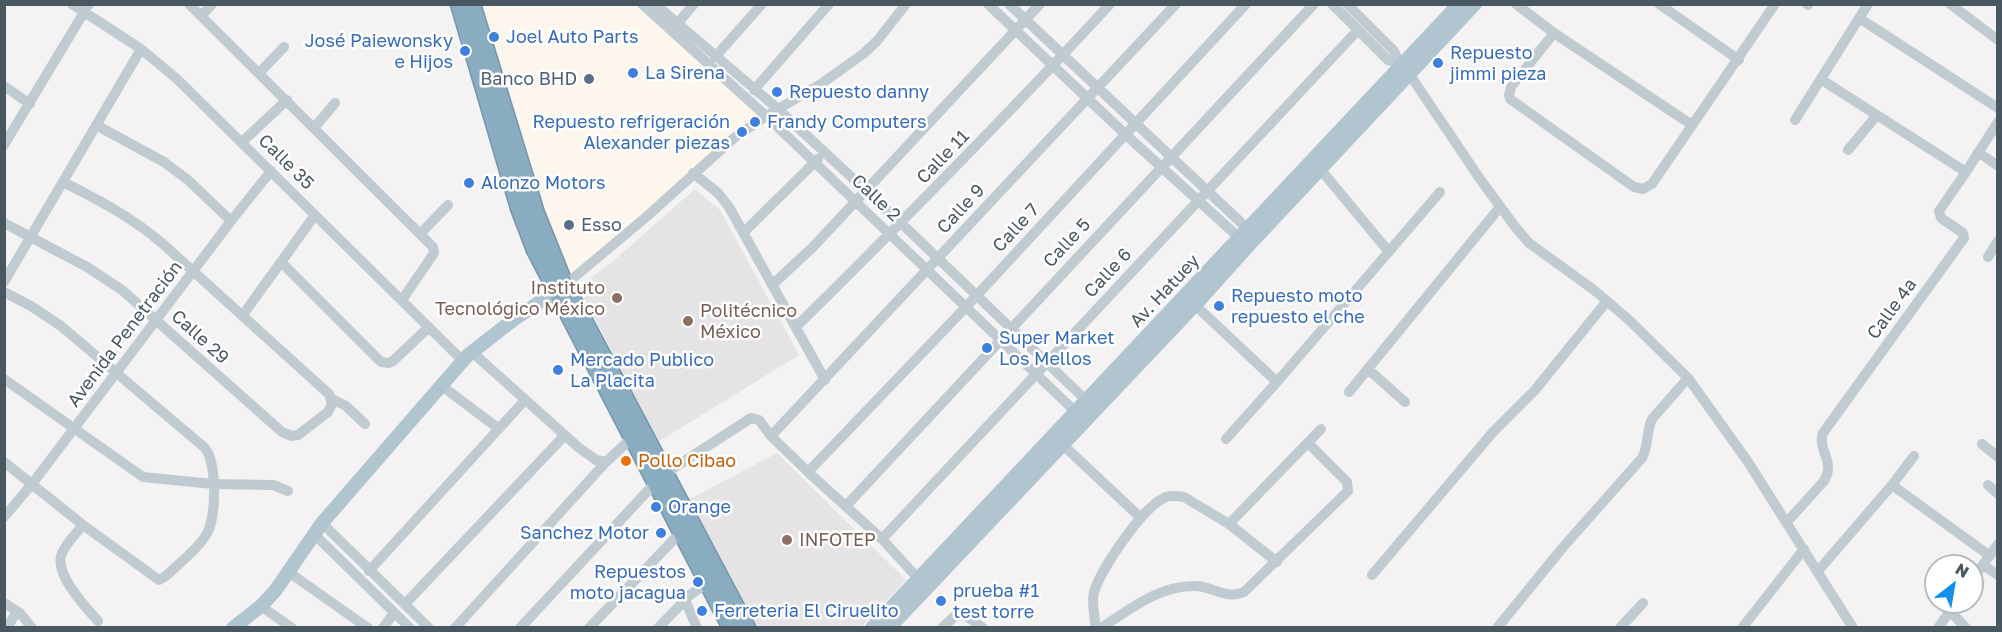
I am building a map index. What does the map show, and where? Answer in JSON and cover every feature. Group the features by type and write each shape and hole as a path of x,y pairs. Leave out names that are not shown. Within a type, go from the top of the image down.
{"highway":[{"path":"459,4 519,208 535,250 560,288 661,478 747,627"},
{"path":"472,4 560,288"},
{"path":"661,478 682,531 731,627"}],"main road":[{"name":"Av. Hatuey","path":"1091,405 1248,237 1459,4"},
{"name":"Av. Hatuey","path":"889,627 922,583 1080,416 1195,305 1248,237 1321,170 1403,67 1475,4"},
{"path":"232,627 261,606 275,591 318,528 467,357 513,320 560,288"},
{"name":"Av. Hatuey","path":"872,627 922,583 1063,445 1080,416"}],"street":[{"name":"Calle 35","path":"72,4 87,8 177,79 429,327 525,400 593,458 606,462"},
{"path":"189,4 433,247 434,253 402,300"},
{"path":"201,16 212,4"},
{"name":"Calle 2","path":"642,4 733,79 754,90 778,110 901,223 1091,405"},
{"name":"Calle 2","path":"655,4 715,57 766,116 1080,416"},
{"path":"677,24 694,4"},
{"path":"715,57 762,4"},
{"path":"754,90 829,4"},
{"path":"560,288 645,218 734,138 766,116 821,84 863,54 877,41 906,4"},
{"path":"988,4 1198,201 1248,237"},
{"path":"1010,4 1172,156 1248,237"},
{"path":"772,285 813,247 1040,4"},
{"name":"Calle 11","path":"796,327 901,223 1110,4"},
{"name":"Calle 9","path":"771,436 1176,4"},
{"name":"Calle 7","path":"808,472 966,307 1246,4"},
{"name":"Calle 5","path":"846,506 1314,4"},
{"path":"1332,4 1389,60 1403,67"},
{"path":"1347,4 1394,51 1500,207 1529,243 1608,301 1672,359 1688,378 1748,462 1853,627"},
{"path":"1516,4 1554,33 1692,125"},
{"path":"1659,4 1739,60"},
{"path":"1554,33 1511,87 1509,95 1513,102 1624,180 1634,187 1643,189 1652,184 1739,60 1775,4"},
{"path":"1796,120 1868,4"},
{"path":"1950,4 1998,40"},
{"path":"4,145 87,8"},
{"path":"1859,18 1998,108"},
{"name":"Calle 6","path":"882,539 1358,30"},
{"path":"259,73 284,47"},
{"path":"4,282 32,238 141,49"},
{"path":"1822,80 1966,172"},
{"path":"4,86 30,104"},
{"path":"242,142 286,100"},
{"path":"314,128 335,103"},
{"path":"1848,150 1877,115"},
{"name":"Calle 4a","path":"1787,522 1829,474 1821,438 1823,433 1964,238 1963,233 1938,214 1998,122"},
{"path":"96,124 164,162 188,180 231,221"},
{"path":"1978,152 1998,166"},
{"path":"743,233 825,153"},
{"path":"1321,170 1389,252"},
{"name":"Avenida Penetración","path":"4,517 32,484 271,171"},
{"path":"693,173 727,203 825,380"},
{"path":"63,182 142,226 332,401 346,406 365,424"},
{"path":"1226,439 1440,192"},
{"path":"420,234 448,205"},
{"path":"1349,392 1500,207"},
{"path":"242,316 315,215"},
{"name":"Calle 29","path":"4,223 123,290 287,435 298,435 306,430 328,412 332,401"},
{"path":"1988,257 1998,241"},
{"path":"281,262 381,362 393,361 429,327"},
{"path":"4,292 32,306 61,326 205,448 212,462 212,519 207,534 166,576 159,580 83,525 4,462"},
{"path":"1372,575 1492,432 1535,390 1608,301"},
{"path":"1195,305 1277,382"},
{"path":"1368,369 1405,402"},
{"path":"1497,627 1564,546 1642,458 1646,450 1650,423 1688,378"},
{"path":"4,380 143,477 213,484 273,485 288,491"},
{"path":"442,386 499,429"},
{"path":"369,570 525,400"},
{"path":"520,627 661,478 751,418 759,420 771,436 808,472 882,539 922,583"},
{"path":"1229,524 1321,429"},
{"path":"456,627 606,462 638,433"},
{"path":"405,604 565,435"},
{"path":"1277,562 1229,524 1184,497 1177,495 1166,497 1156,503 1141,518 1107,565 1093,594 1095,624 1099,627 1167,589 1199,586 1229,596 1244,592 1277,562 1344,495 1349,487 1347,482 1308,443"},
{"path":"1982,444 1998,457"},
{"path":"1063,445 1141,518"},
{"path":"1818,571 1914,456"},
{"path":"1892,485 1987,560 1998,575"},
{"path":"1988,485 1998,495"},
{"path":"83,525 63,551 61,562 70,586 98,621"},
{"path":"318,528 369,570 429,627"},
{"path":"318,528 394,613 410,627"},
{"path":"589,627 682,531"},
{"path":"1984,564 1998,544"},
{"path":"1742,627 1804,549"},
{"path":"287,571 368,627"},
{"path":"657,627 697,589 707,583"},
{"path":"686,600 697,627"},
{"path":"4,603 17,610 32,627"},
{"path":"1620,627 1643,603"},
{"path":"261,606 292,627"},
{"path":"7,627 17,610"},
{"path":"383,627 394,613"},
{"path":"1938,627 1948,614"},
{"path":"1958,614 1966,627"},
{"path":"942,627 955,616 968,616 983,627"}],"shaded area":[{"path":"478,5 638,5 765,115 565,285"},
{"name":"Politécnico México","path":"695,189 720,210 799,355 658,442 579,287 612,262"},
{"name":"INFOTEP","path":"777,453 906,580 861,627 754,627 688,500"}],"place":[{"name":"Joel Auto Parts","path":"494,37"},
{"name":"José Paiewonsky e Hijos","path":"465,51"},
{"name":"Repuesto jimmi pieza","path":"1438,63"},
{"name":"La Sirena","path":"633,73"},
{"name":"Banco BHD","path":"589,79"},
{"name":"Repuesto danny","path":"777,92"},
{"name":"Frandy Computers","path":"755,122"},
{"name":"Repuesto refrigeración Alexander piezas","path":"742,132"},
{"name":"Alonzo Motors","path":"469,183"},
{"name":"Esso","path":"569,225"},
{"name":"Instituto Tecnológico México","path":"617,298"},
{"name":"Repuesto moto repuesto el che","path":"1219,306"},
{"name":"Politécnico México","path":"688,321"},
{"name":"Super Market Los Mellos","path":"987,348"},
{"name":"Mercado Publico La Placita","path":"558,370"},
{"name":"Pollo Cibao","path":"626,461"},
{"name":"Orange","path":"656,507"},
{"name":"Sanchez Motor","path":"661,533"},
{"name":"INFOTEP","path":"787,540"},
{"name":"Repuestos moto jacagua","path":"698,582"},
{"name":"prueba #1 test torre","path":"941,601"},
{"name":"Ferreteria El Ciruelito","path":"702,611"}]}
